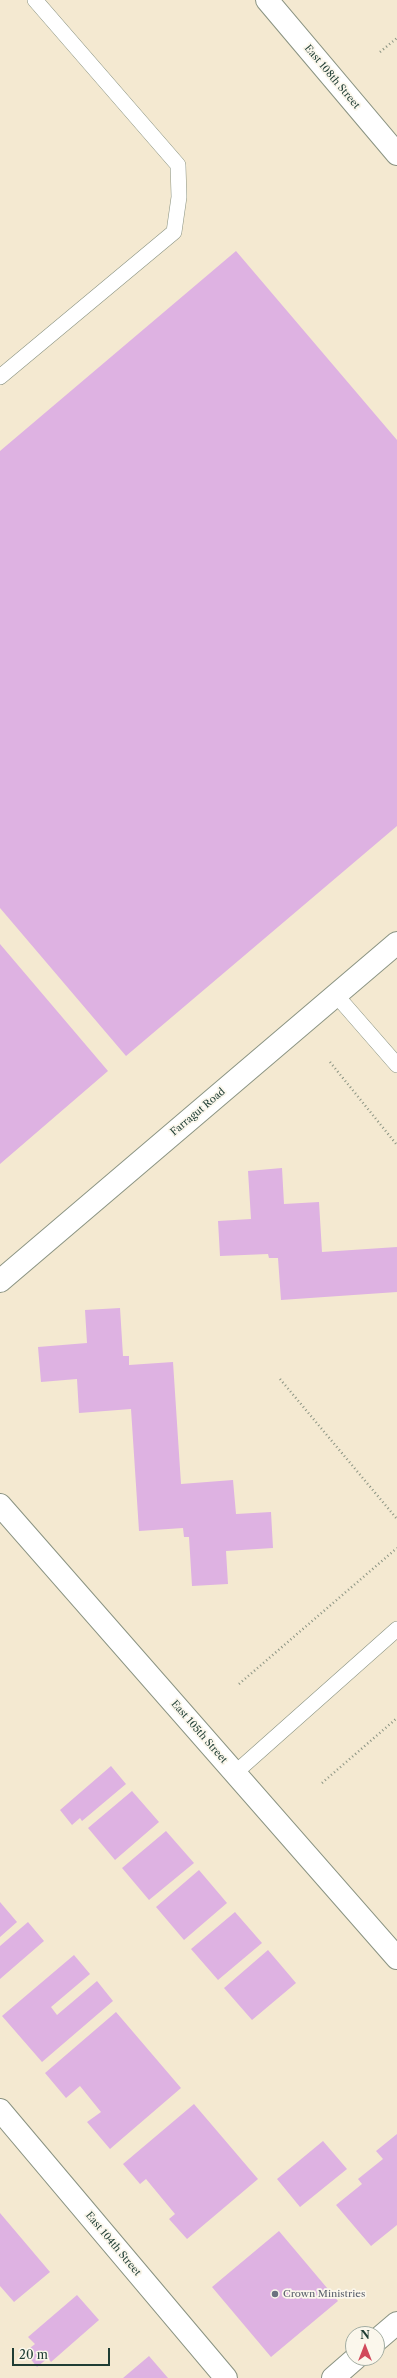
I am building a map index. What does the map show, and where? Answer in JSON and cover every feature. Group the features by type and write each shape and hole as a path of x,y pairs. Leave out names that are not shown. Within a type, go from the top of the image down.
{"street":[{"name":"East 108th Street","path":"267,0 397,154"},
{"name":"Farragut Road","path":"0,1282 397,943"},
{"name":"East 105th Street","path":"0,1505 397,1958"},
{"name":"East 104th Street","path":"0,2110 226,2378"},
{"path":"385,2333 397,2323"},
{"path":"333,2378 347,2366"}],"lane":[{"path":"0,377 174,232 179,197 178,165 35,0"},
{"path":"336,995 397,1066"},
{"path":"235,1773 397,1630"}],"path":[{"path":"380,52 397,38"},
{"path":"330,1062 397,1145"},
{"path":"280,1379 397,1519"},
{"path":"239,1684 397,1548"},
{"path":"322,1783 397,1718"}],"building":[{"path":"236,251 397,440 397,826 126,1056 0,908 0,451"},
{"path":"0,944 108,1071 0,1164"},
{"path":"282,1168 284,1204 319,1202 322,1252 397,1247 397,1292 281,1300 278,1258 269,1258 268,1254 220,1256 218,1221 251,1219 248,1171"},
{"path":"120,1308 123,1356 129,1356 129,1365 173,1362 181,1484 233,1480 236,1514 271,1512 273,1548 226,1551 228,1584 192,1586 189,1537 184,1537 183,1528 139,1531 131,1409 79,1413 77,1379 41,1382 38,1347 87,1343 85,1310"},
{"path":"111,1766 126,1784 82,1821 80,1818 72,1825 60,1810"},
{"path":"132,1791 159,1822 115,1860 88,1828"},
{"path":"166,1831 194,1863 149,1900 122,1868"},
{"path":"199,1870 227,1903 184,1940 156,1907"},
{"path":"0,1902 17,1922 0,1937"},
{"path":"235,1912 262,1943 218,1980 191,1949"},
{"path":"28,1922 44,1941 0,1979 0,1946"},
{"path":"268,1950 296,1983 252,2020 224,1988"},
{"path":"74,1955 90,1974 51,2007 57,2015 97,1981 113,2001 42,2062 2,2016"},
{"path":"116,2012 181,2088 110,2149 87,2122 101,2112 80,2086 66,2098 45,2073"},
{"path":"194,2104 258,2179 187,2239 169,2219 175,2214 146,2179 140,2184 123,2164"},
{"path":"397,2134 397,2225 371,2246 336,2205 362,2184 358,2179 383,2159 376,2151"},
{"path":"323,2141 347,2169 300,2207 277,2179"},
{"path":"0,2213 50,2272 14,2302 0,2286"},
{"name":"Crown Ministries","path":"279,2231 338,2301 271,2357 212,2287"},
{"path":"77,2295 99,2320 51,2362 48,2358 37,2367 25,2352 35,2344 28,2337"},
{"path":"149,2356 168,2378 123,2378"}],"place":[{"name":"Crown Ministries","path":"275,2294"}]}
